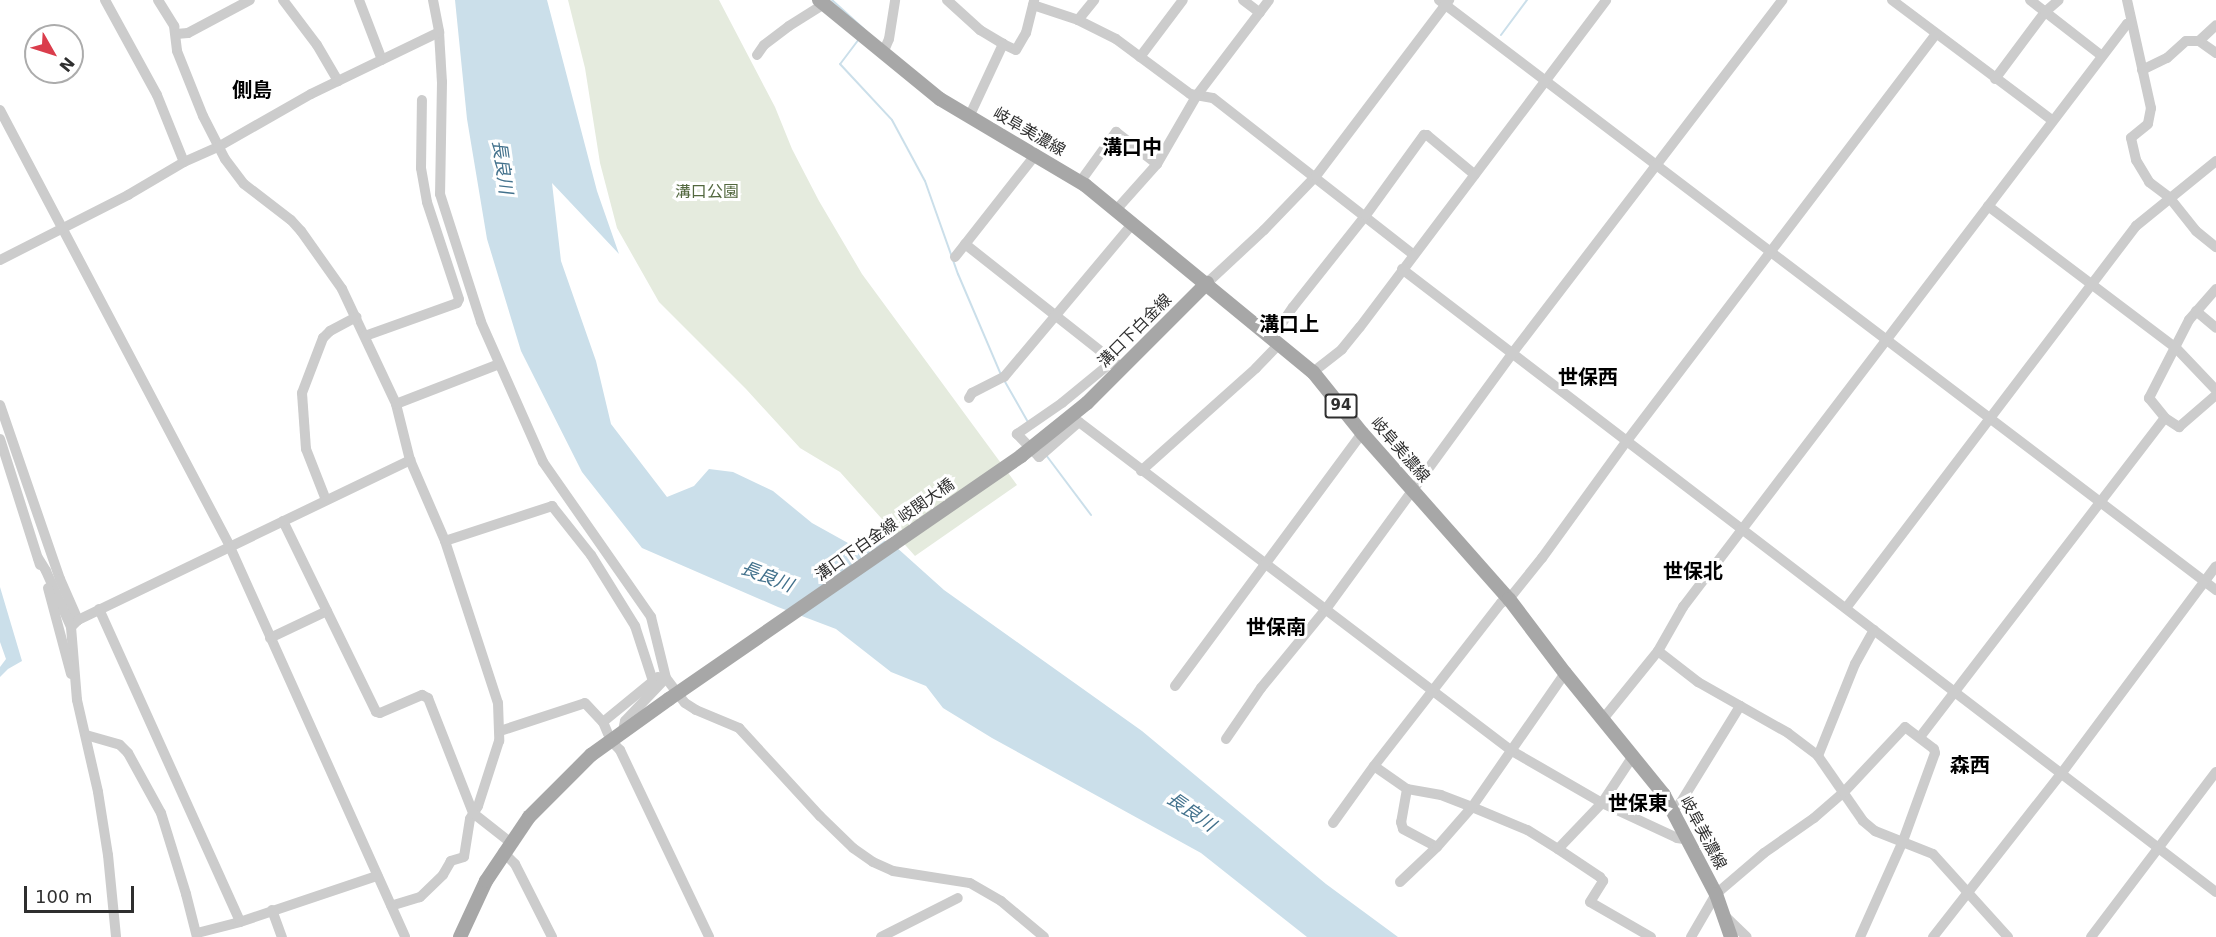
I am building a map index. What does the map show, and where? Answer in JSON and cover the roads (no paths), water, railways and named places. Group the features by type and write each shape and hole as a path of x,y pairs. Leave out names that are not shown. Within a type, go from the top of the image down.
{"main road":[{"name":"岐阜美濃線","path":"821,2 940,99 1080,182 1207,283 1313,372 1362,433 1509,599 1674,809 1716,894 1731,937"},
{"name":"溝口下白金線","path":"1087,403 1117,365 1207,283"},
{"name":"溝口下白金線 岐関大橋","path":"460,937 486,881 506,847 559,784 623,731 1021,456 1087,403"}],"street":[{"path":"105,0 157,95 184,162"},
{"path":"158,0 174,26 177,51 218,147 244,184 291,220 301,231 342,289 356,317 396,404 410,460 446,541 498,703 500,731 484,790 470,819 464,857 451,861 443,875 420,897 391,906"},
{"path":"176,34 188,33 250,0"},
{"path":"283,0 317,45 338,81"},
{"path":"359,0 382,60"},
{"path":"433,0 439,32 442,82 440,194 482,322 543,462 651,617 665,675 690,707 739,728 820,816 853,848 873,862 893,871 970,883 1001,901 1044,937"},
{"path":"883,53 889,39 895,0"},
{"path":"1078,20 1094,0"},
{"path":"1140,57 1183,0"},
{"path":"1243,0 1260,13"},
{"path":"1116,210 1157,164 1197,95 1269,0"},
{"path":"1313,372 1342,349 1606,0"},
{"path":"1226,739 1274,671 1326,609 1511,355 1782,0"},
{"path":"2030,0 2102,56"},
{"path":"1995,79 2045,12 2059,0"},
{"path":"2127,0 2151,108 2148,124 2132,138 2136,160 2149,182 2169,197 2196,231 2216,247"},
{"path":"949,1 980,30 1016,50 1026,33 1034,2 1116,39 1190,94 1213,98 1316,176 1413,254"},
{"path":"757,55 764,45 821,2"},
{"path":"1207,283 1264,230 1316,176 1445,2 1545,81 2216,590"},
{"path":"1898,2 1936,34 2053,121"},
{"path":"1603,719 1658,651 1683,607 2102,56 2131,22"},
{"path":"2199,41 2216,26"},
{"path":"0,260 128,195 184,162 218,147 338,81 439,32"},
{"path":"1333,823 1374,766 1501,603 1509,599 1542,558 1626,442 1936,34"},
{"path":"2142,70 2167,58 2186,41 2199,41 2216,53"},
{"path":"969,117 1003,44"},
{"path":"365,336 457,303 459,299 427,202 421,168 422,100"},
{"path":"0,110 230,547 403,936"},
{"path":"1080,182 1116,132 1157,164"},
{"path":"1141,471 1256,368 1275,341 1293,307 1366,215 1424,135 1427,135 1475,176"},
{"path":"955,257 1036,154"},
{"path":"1846,608 2136,226 2216,161"},
{"path":"1988,206 2176,348 2216,390"},
{"path":"969,398 972,393 1002,378 1056,317 1133,223"},
{"path":"965,244 1117,365 1017,434 1039,457 1079,422 1512,751 1602,803 1677,838 1689,840"},
{"path":"1402,269 1511,355 2216,892"},
{"path":"2216,289 2189,320 2149,398 2165,418 2180,427 2216,395"},
{"path":"2196,311 2216,328"},
{"path":"326,500 306,448 302,393 323,338 330,330 356,317"},
{"path":"396,404 499,364"},
{"path":"0,405 75,623 77,700"},
{"path":"1920,737 2165,418"},
{"path":"1175,686 1362,433"},
{"path":"0,439 50,593 86,735 108,855 116,937"},
{"path":"75,623 99,609 410,460"},
{"path":"446,541 552,506 591,555 635,626 653,681"},
{"path":"283,521 376,712 380,713 422,695 428,698 473,813 506,847 552,937"},
{"path":"38,558 75,623"},
{"path":"1933,937 2061,774 2216,566"},
{"path":"99,609 240,922"},
{"path":"270,638 327,611"},
{"path":"1818,756 1855,664 1874,630"},
{"path":"1658,651 1698,682 1788,733 1818,756 1844,792 1852,808 1875,831 1933,854 2008,937"},
{"path":"1400,882 1437,847 1472,807 1565,673"},
{"path":"603,722 653,681 665,675"},
{"path":"623,731 625,721 665,675"},
{"path":"500,731 585,703 603,722 608,734"},
{"path":"1674,809 1681,802 1740,706"},
{"path":"1691,937 1716,894 1764,853 1814,818 1844,792 1905,727 1934,749 1935,753 1903,841 1860,937"},
{"path":"86,735 120,746 128,753 161,813 197,935 377,876"},
{"path":"616,746 620,750 709,937"},
{"path":"1558,849 1602,803 1633,756"},
{"path":"1374,766 1407,789 1441,795 1472,807 1527,830 1558,849 1603,881 1590,902 1651,937"},
{"path":"2091,937 2216,772"},
{"path":"1407,789 1401,822 1403,829 1437,847"},
{"path":"881,937 958,898"},
{"path":"272,910 282,937"},
{"path":"1725,916 1747,937"}],"water":[{"name":"長良川","path":"455,0 547,0 597,191 619,254 552,183 561,261 596,361 611,424 667,497 694,486 709,469 733,472 773,491 812,523 866,553 868,532 895,546 944,590 1142,731 1326,884 1398,937 1307,937 1201,853 992,738 943,708 926,686 891,672 836,629 778,607 642,548 582,472 521,351 487,239 467,119"},
{"path":"0,587 22,661 0,677 0,667 6,659 0,642"}],"waterway":[{"path":"832,0 864,29"},
{"path":"1501,35 1527,0"},
{"path":"859,39 840,64 892,120 925,181 958,274 1001,375"},
{"path":"1004,380 1028,422"},
{"path":"1046,455 1091,515"}],"district":[{"name":"側島","path":"252,90"},
{"name":"溝口中","path":"1132,147"},
{"name":"溝口上","path":"1289,324"},
{"name":"世保西","path":"1588,377"},
{"name":"世保北","path":"1693,571"},
{"name":"世保南","path":"1276,627"},
{"name":"森西","path":"1970,765"},
{"name":"世保東","path":"1638,803"}],"park label":[{"name":"溝口公園","path":"707,192"}]}
